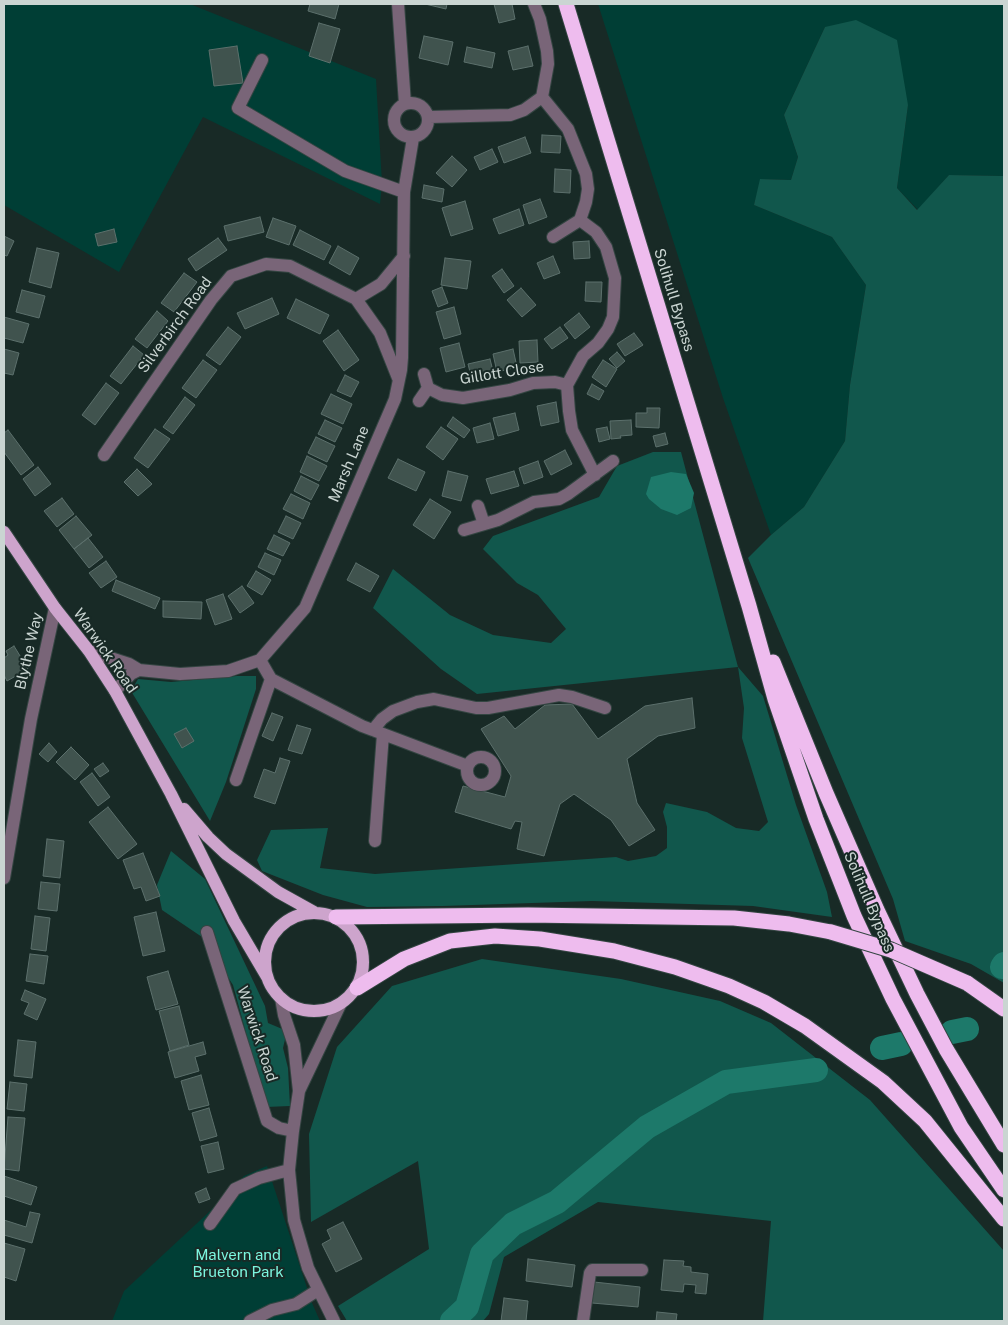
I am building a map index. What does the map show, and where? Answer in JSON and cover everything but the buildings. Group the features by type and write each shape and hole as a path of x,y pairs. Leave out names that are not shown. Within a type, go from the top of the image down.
{"highway":[{"name":"Solihull Bypass","path":"566,4 749,606 775,699 816,819 854,916 893,999 961,1127 1004,1190"},
{"name":"Solihull Bypass","path":"749,606 795,713 826,793 881,918 946,1050 1004,1145"},
{"path":"336,917 528,915 734,918 789,924 831,932 891,950 967,983 1004,1009"},
{"path":"357,988 404,959 450,941 496,936 540,939 614,951 675,967 728,986 764,1002 805,1026 883,1082 925,1121 1004,1219"}],"main road":[{"name":"Warwick Road","path":"4,532 55,608 88,651 115,691 171,794 234,921 267,977"},
{"name":"Warwick Road","path":"171,794 208,837 226,854 278,892 314,912"},
{"path":"314,912 336,917 350,926 359,940 364,956 363,972 357,988 342,1003 326,1010 310,1011 294,1007 281,998 272,988 267,977 264,962 267,946 274,932 285,921 298,914 314,912"}],"street":[{"path":"398,4 405,104"},
{"path":"429,117 510,115 524,110 542,97 548,64 547,51 540,19 534,4"},
{"path":"262,60 238,108 345,171 404,192"},
{"path":"542,97 568,129 586,174 588,189 580,220 553,237"},
{"path":"415,103 424,108 429,117 428,127 422,134 413,138 403,136 396,129 394,119 397,110 405,104 415,103"},
{"name":"Marsh Lane","path":"260,660 305,608 395,399 402,358 404,192 413,138"},
{"path":"580,220 596,232 606,247 615,278 613,317 608,329 598,343 583,356 568,385 572,430 595,475"},
{"path":"356,299 380,284 404,256"},
{"name":"Silverbirch Road","path":"104,455 210,300 231,276 266,264 290,266 356,299 380,333 399,379"},
{"path":"419,401 428,388 424,374"},
{"name":"Gillott Close","path":"428,388 442,395 463,398 510,390 533,382 555,382 568,385"},
{"path":"464,530 498,520 534,502 559,498 568,494 613,461"},
{"path":"478,506 484,524"},
{"name":"Blythe Way","path":"4,878 31,719 55,608"},
{"path":"88,651 129,664 139,670 180,674 228,671 260,660 271,679 378,732 468,766"},
{"path":"115,691 131,674 139,670"},
{"path":"236,780 271,679"},
{"path":"375,841 378,732 382,719 394,711 417,702 434,699 476,708 488,708 559,695 580,699 605,708"},
{"name":"Warwick Road","path":"207,932 267,1121 279,1128 292,1132"},
{"name":"Warwick Road","path":"281,998 284,1015 294,1045 299,1091 292,1132 289,1170 294,1220 308,1268 334,1321"},
{"name":"Warwick Road","path":"299,1091 342,1003"},
{"path":"210,1224 235,1189 259,1178 289,1170"},
{"path":"583,1321 592,1270 595,1268 642,1270"},
{"path":"251,1320 272,1310 296,1304 318,1290"}],"green space":[{"path":"4,4 190,4 376,79 382,183 380,204 203,117 119,272 4,205"},
{"path":"598,4 1004,4 1004,176 949,175 918,210 897,188 908,105 825,27 784,115 798,157 791,180 761,179 754,205 832,237 866,285 850,385 845,441 804,507 771,535 723,398"},
{"name":"Malvern and Brueton Park","path":"267,1166 312,1303 320,1321 112,1321 124,1291 208,1213 244,1176"}],"shaded area":[{"path":"856,20 897,40 908,105 897,188 917,210 949,175 1004,176 1004,983 971,964 905,941 893,899 748,558 771,535 804,507 845,441 850,385 866,285 832,237 754,205 760,179 791,180 798,157 784,115 825,27"},
{"path":"653,452 681,452 738,667 477,694 441,669 373,608 393,569 450,615 493,635 551,643 566,629 538,595 517,583 483,549 493,536 599,497 617,466"},
{"path":"671,472 686,474 694,493 691,508 677,515 661,509 646,494 651,477"},
{"path":"738,667 763,696 796,805 827,892 832,917 753,906 592,901 367,907 323,895 262,871 257,860 271,830 328,828 320,868 375,874 616,857 628,861 656,856 667,848 667,827 663,812 666,803 707,812 736,828 759,831 768,822 742,738 744,708"},
{"path":"256,676 256,689 226,782 210,821 131,691 138,679 171,682"},
{"path":"171,851 205,879 265,1006 268,1023 287,1031 283,1048 288,1068 290,1106 266,1107 233,985 202,937 162,910 157,885"},
{"path":"482,959 621,979 720,1001 771,1023 870,1100 1004,1251 1004,1321 763,1321 771,1221 598,1202 504,1257 489,1314 483,1321 347,1321 338,1306 429,1249 418,1161 311,1222 309,1134 337,1047 392,986"}],"waterway":[{"path":"952,1032 967,1029"},
{"path":"882,1048 901,1044"},
{"path":"452,1321 467,1307 482,1254 513,1224 557,1202 647,1127 726,1082 816,1070"}]}
